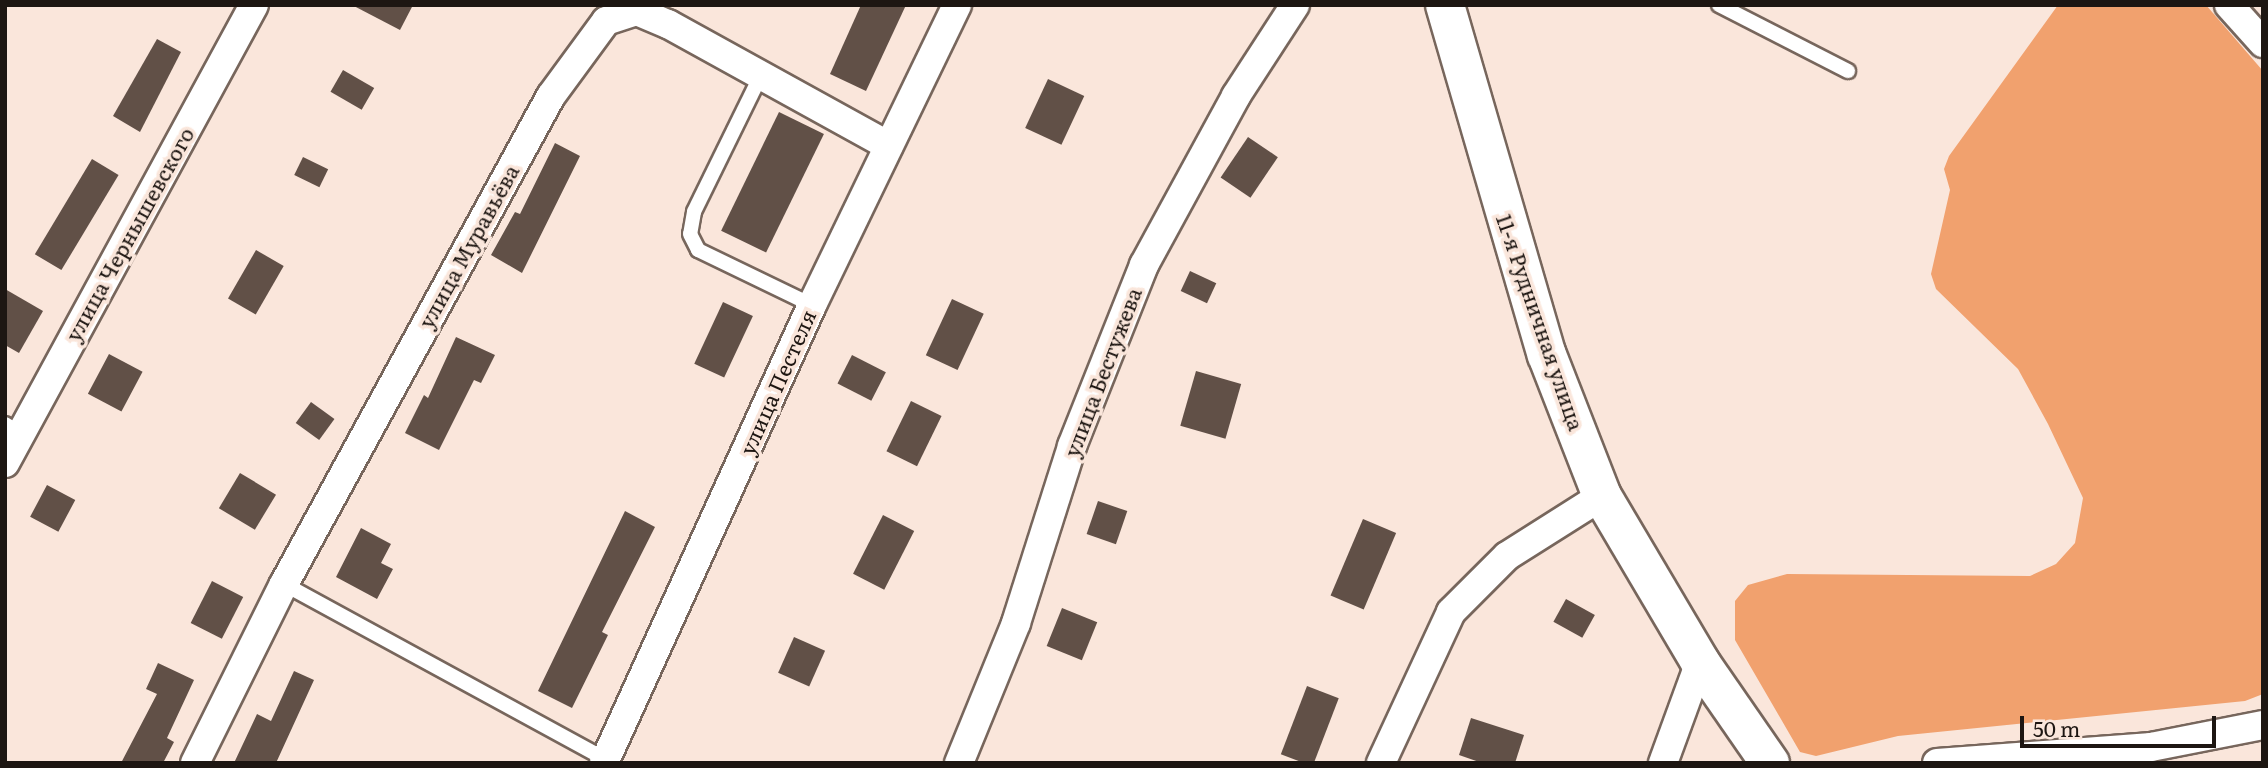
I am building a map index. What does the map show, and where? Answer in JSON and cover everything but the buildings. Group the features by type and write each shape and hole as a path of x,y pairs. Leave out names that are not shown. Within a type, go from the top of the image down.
{"main road":[{"name":"11-я Рудничная улица","path":"1445,5 1547,355 1602,496 1700,662 1770,763"}],"street":[{"name":"улица Чернышевского","path":"5,463 13,429 254,5"},
{"name":"улица Пестеля","path":"607,762 812,304 957,5"},
{"name":"улица Бестужева","path":"959,763 1016,623 1072,446 1144,265 1236,96 1295,5"},
{"path":"2229,5 2263,43"},
{"name":"улица Муравьёва","path":"195,763 284,584 551,96 606,21 624,10 637,10 889,146"},
{"path":"1381,763 1451,612 1507,556 1602,496"},
{"path":"1663,763 1700,662"},
{"path":"1937,763 2152,755 2263,725"}],"lane":[{"path":"1719,5 1848,71"},
{"path":"760,77 694,212 690,234 698,250 812,304"},
{"path":"284,584 607,762"}],"shaded area":[{"path":"2058,5 2206,5 2263,71 2263,694 2245,701 1898,736 1816,756 1800,752 1735,640 1735,601 1748,585 1787,574 2030,576 2056,564 2075,543 2083,498 2048,424 2018,369 1936,289 1931,274 1950,190 1944,169 1949,156"}]}
